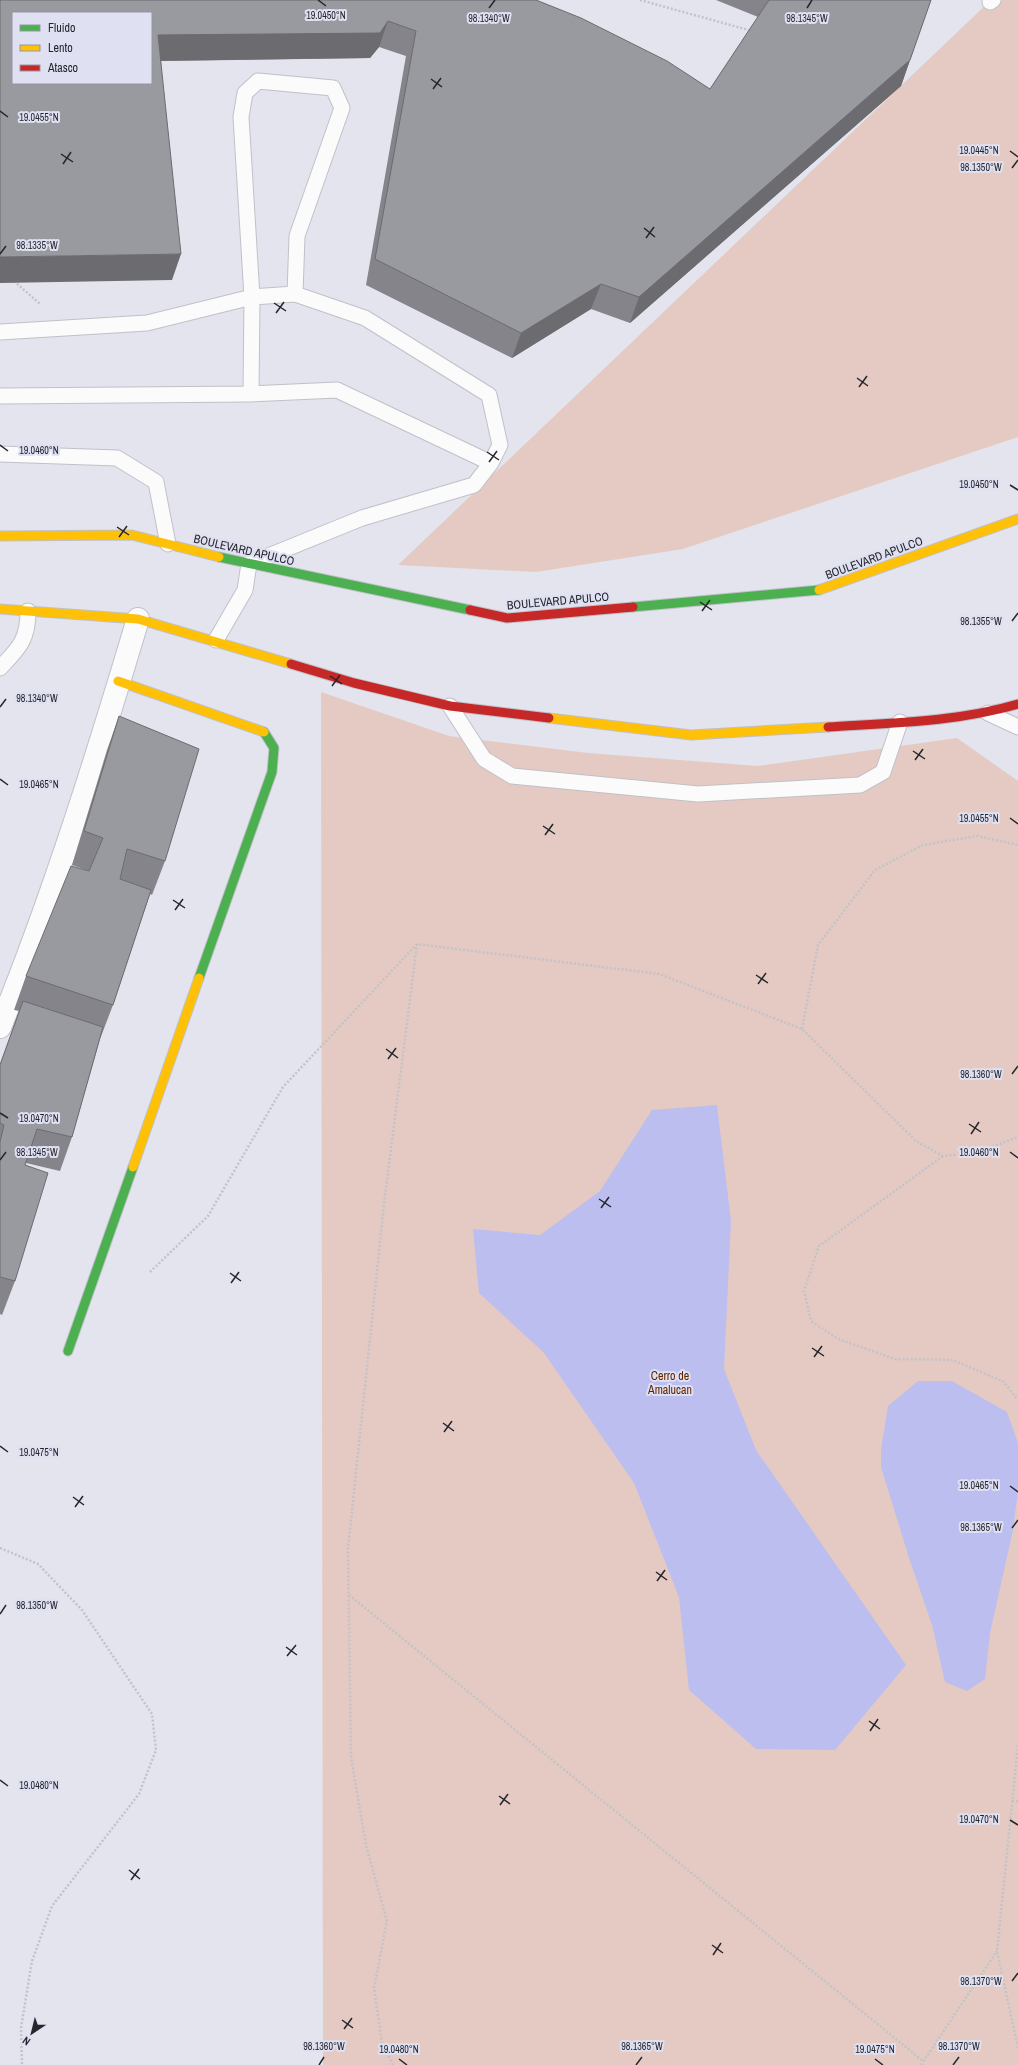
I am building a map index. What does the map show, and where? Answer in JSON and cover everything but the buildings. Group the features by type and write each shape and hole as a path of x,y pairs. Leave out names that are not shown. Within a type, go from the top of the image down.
{"street":[{"name":"BOULEVARD APULCO","path":"0,536 132,535 249,564 506,618 825,589 1018,519"},
{"path":"0,609 138,619 216,640 354,683 450,706 691,735 900,722 988,713 1018,704"},
{"path":"0,1027 33,946 71,834 138,619"},
{"path":"68,1351 272,772 274,748 264,732 118,681"}],"lane":[{"path":"251,394 252,297 241,117 245,93 258,81 333,88 342,108 297,236 295,294"},
{"path":"0,332 147,323 252,297 295,294 365,318 489,395 500,445 491,463 474,485 362,518 249,564 245,590 216,640"},
{"path":"0,396 251,394 337,390 491,463"},
{"path":"0,454 117,458 156,482 168,544"},
{"path":"0,668 21,646 28,629 28,611"},
{"path":"450,706 484,758 512,776 698,794 860,785 882,772 900,722"},
{"path":"988,713 1018,727"}],"path":[{"path":"640,0 756,32"},
{"path":"12,278 41,305"},
{"path":"802,1029 818,945 875,870 923,845 977,836 1018,844"},
{"path":"417,944 660,974 802,1029 916,1141 943,1156"},
{"path":"150,1272 208,1216 283,1087 417,944"},
{"path":"393,2065 382,2043 374,1988 387,1921 366,1844 351,1757 348,1549 385,1196 417,944"},
{"path":"1018,1137 979,1152 943,1156 819,1246 804,1291 811,1321 838,1339 895,1359 953,1360 1004,1382 1018,1400"},
{"path":"0,1548 38,1564 82,1610 152,1714 156,1750 139,1794 52,1906 32,1961 21,2028 22,2065"},
{"path":"349,1595 923,2061"},
{"path":"1018,1745 997,1951 1018,2048"},
{"path":"1012,1801 1018,1801"},
{"path":"921,2065 997,1951"}],"green space":[{"path":"991,0 1018,0 1018,437 683,549 536,572 398,565"},
{"name":"Cerro de Amalucan","path":"321,692 449,736 588,753 758,766 957,738 1018,781 1018,2065 323,2065"}],"water":[{"path":"717,1105 731,1221 724,1369 756,1450 906,1665 835,1750 756,1749 689,1690 679,1597 634,1483 544,1353 479,1293 473,1229 540,1235 600,1191 652,1110"},
{"path":"918,1381 952,1381 1007,1412 1018,1443 1018,1491 1013,1530 990,1633 985,1679 967,1691 945,1682 932,1625 910,1561 881,1467 881,1450 888,1406"}],"traffic: fast":[{"path":"219,557 470,610"},
{"path":"633,607 819,590"},
{"path":"199,978 272,772 274,748 264,732"},
{"path":"68,1351 133,1167"}],"traffic: slow":[{"path":"819,590 1018,519"},
{"path":"0,536 132,535 219,557"},
{"path":"0,609 138,619 291,664"},
{"path":"118,681 264,732"},
{"path":"549,718 691,735 828,727"},
{"path":"133,1167 199,978"}],"traffic: jam":[{"path":"470,610 507,618 633,607"},
{"path":"291,664 354,683 450,706 549,718"},
{"path":"828,727 924,721 971,715 1018,704"}]}
